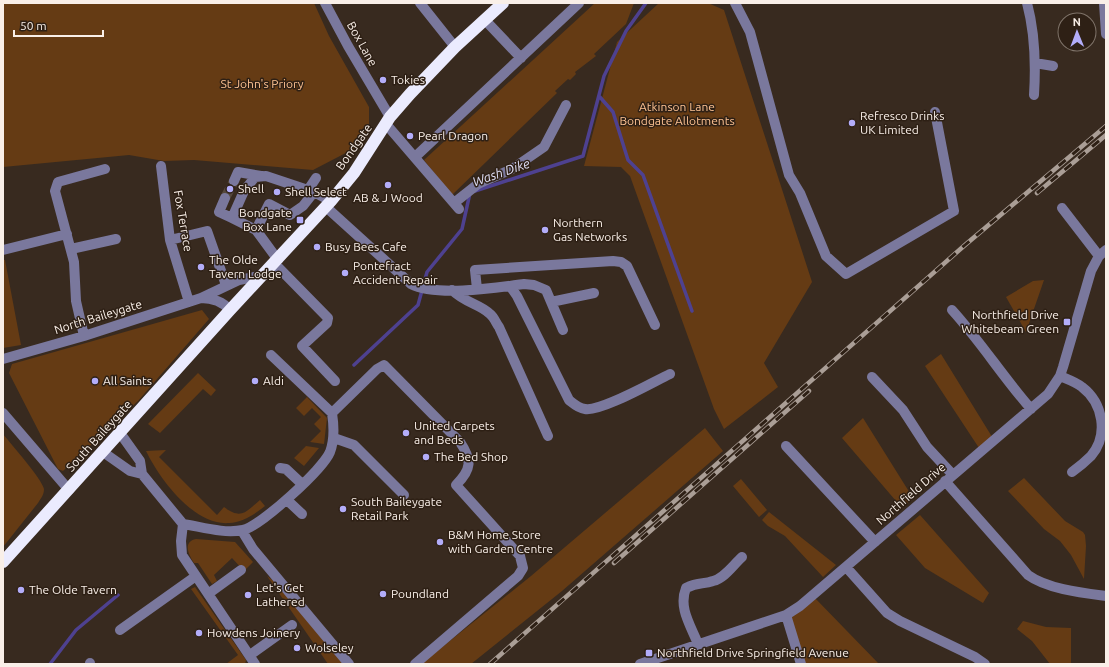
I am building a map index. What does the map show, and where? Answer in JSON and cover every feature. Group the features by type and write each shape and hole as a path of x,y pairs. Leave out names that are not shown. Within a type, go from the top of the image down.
{"highway":[{"name":"Bondgate","path":"230,310 329,204 354,173 388,121 417,85 455,47 504,3"},
{"name":"South Baileygate","path":"3,562 104,452 230,310"}],"street":[{"name":"Box Lane","path":"325,3 388,121 414,157 457,206 478,184 512,169 544,146 566,105"},
{"path":"420,3 455,47"},
{"path":"414,157 579,3"},
{"path":"735,3 750,32 789,175 800,193 826,256 846,274 954,211 935,112"},
{"path":"1027,3 1032,21 1035,63 1034,95"},
{"path":"1104,3 1106,34"},
{"path":"485,20 521,58"},
{"path":"1035,63 1053,66"},
{"name":"Fox Terrace","path":"161,166 170,240 189,302"},
{"path":"84,336 76,301 76,280 71,249 56,191 58,182 105,169"},
{"path":"234,181 238,172 266,176 311,191 329,204 405,280 424,289 452,290 534,285 546,290 563,330"},
{"path":"232,218 244,192 255,177 262,176"},
{"path":"256,230 269,204 290,215 302,206 311,191 316,178"},
{"path":"225,198 219,212 256,230 276,262 328,318 327,323 302,346 335,381"},
{"path":"1062,208 1103,253"},
{"path":"170,240 207,231 226,286"},
{"path":"3,250 67,234"},
{"path":"71,249 116,239"},
{"name":"Northfield Drive","path":"640,664 786,615 800,606 1048,394 1060,376 1092,271 1103,253"},
{"path":"477,289 475,270 613,261 621,262 627,266 655,325"},
{"name":"North Baileygate","path":"3,359 84,336 201,298 251,276 264,275"},
{"path":"510,286 525,312 569,400 578,407 587,410 608,404 670,374"},
{"path":"452,290 461,299 484,309 491,314 499,327 548,436"},
{"path":"551,302 594,293"},
{"name":"North Baileygate","path":"201,298 212,298 224,303 230,310"},
{"path":"952,310 971,330 1013,389 1031,409"},
{"path":"120,433 140,461 142,474 183,524 229,532 252,528 287,500 302,484 331,450 334,438 332,413 271,354"},
{"path":"332,413 377,369 384,366 460,442 466,452 469,462 466,475 456,485 520,556 522,568 518,576 415,664"},
{"path":"1060,376 1082,387 1094,399 1100,410 1102,421 1097,444 1092,455 1072,472"},
{"path":"872,377 903,410 949,478 1028,575 1036,581 1046,584 1106,596"},
{"path":"3,413 69,490"},
{"path":"334,438 354,445 404,495"},
{"path":"786,446 875,542"},
{"path":"104,452 130,471 142,474"},
{"path":"280,468 286,469 302,484"},
{"path":"287,500 302,514"},
{"path":"183,524 180,548 182,555 252,660 292,624"},
{"path":"242,530 253,549 349,664"},
{"path":"698,644 683,607 682,597 686,588 700,582 712,582 721,578 742,557"},
{"path":"846,567 887,613 900,622 975,657 985,664"},
{"path":"208,594 241,570"},
{"path":"120,630 196,576"},
{"path":"786,615 801,664"}],"green space":[{"name":"St John's Priory","path":"3,3 314,3 329,36 369,107 368,134 363,144 313,170 194,160 164,161 129,155 3,167"},
{"path":"595,3 634,3 626,24 594,54 596,56 575,72 576,74 570,80 568,79 555,91 557,93 452,195 424,160"},
{"name":"Atkinson Lane Bondgate Allotments","path":"659,3 708,3 724,10 812,282 764,363 778,387 724,429 714,409 630,176 621,167 584,166 617,42"},
{"path":"3,260 5,260 21,345 3,348"},
{"path":"1044,280 1026,332 1006,297 1033,281"},
{"path":"202,310 209,319 138,401 63,471 58,469 9,373 12,364"},
{"path":"941,354 994,440 981,451 925,366"},
{"path":"198,373 216,390 211,396 203,389 160,433 148,424"},
{"path":"307,397 327,418 324,444 310,442 321,431 314,424 321,417 312,408 304,416 296,408"},
{"path":"863,418 913,498 902,508 842,438"},
{"path":"705,428 723,451 562,591 471,664 421,664 531,576"},
{"path":"3,434 32,470 44,489 43,495 38,503 3,547"},
{"path":"306,446 319,448 304,466 294,458"},
{"path":"166,450 159,457 217,515 224,507 235,513 243,513 260,500 265,506 248,517 229,523 216,522 203,517 179,498 160,474 146,451"},
{"path":"1024,478 1065,521 1083,532 1085,535 1086,546 1084,579 1071,555 1060,541 1044,529 1008,491"},
{"path":"741,479 767,510 759,517 733,486"},
{"path":"769,512 836,565 823,577 785,536 768,526 762,520"},
{"path":"920,515 989,593 983,603 925,568 896,535"},
{"path":"196,539 235,542 253,562 244,571 232,558 214,575 217,581 212,584 198,563 194,563 190,556 188,549 189,543"},
{"path":"267,576 296,597 352,664 328,664"},
{"path":"195,587 246,660 245,664 226,664 238,655 191,589"},
{"path":"813,596 879,664 801,664 786,615"},
{"path":"1023,621 1046,627 1071,628 1071,664 1050,664 1032,641 1017,629"}],"waterway":[{"name":"Wash Dike","path":"475,191 583,156 604,76 626,31 646,3"},
{"path":"599,96 613,112 628,160 643,175 692,311"},
{"name":"Wash Dike","path":"354,365 418,305 427,272 462,229 470,193"},
{"path":"50,664 76,630 118,595"}],"tunnel":[{"path":"225,198 234,181"}],"railway":[{"path":"490,664 965,245 1106,126"},
{"path":"1037,193 1106,135"},
{"path":"614,563 809,391"}],"place":[{"name":"Tokies","path":"383,80"},
{"name":"Refresco Drinks UK Limited","path":"852,123"},
{"name":"Pearl Dragon","path":"410,136"},
{"name":"AB & J Wood","path":"388,185"},
{"name":"Shell","path":"230,189"},
{"name":"Shell Select","path":"277,192"},
{"name":"Bondgate Box Lane","path":"300,220"},
{"name":"Northern Gas Networks","path":"545,230"},
{"name":"Busy Bees Cafe","path":"317,247"},
{"name":"The Olde Tavern Lodge","path":"201,267"},
{"name":"Pontefract Accident Repair","path":"345,273"},
{"name":"Northfield Drive Whitebeam Green","path":"1067,322"},
{"name":"All Saints","path":"95,381"},
{"name":"Aldi","path":"255,381"},
{"name":"United Carpets and Beds","path":"406,433"},
{"name":"The Bed Shop","path":"426,457"},
{"name":"South Baileygate Retail Park","path":"343,509"},
{"name":"B&M Home Store with Garden Centre","path":"440,542"},
{"name":"The Olde Tavern","path":"21,590"},
{"name":"Poundland","path":"383,594"},
{"name":"Let's Get Lathered","path":"248,595"},
{"name":"Howdens Joinery","path":"199,633"},
{"name":"Wolseley","path":"297,648"},
{"name":"Northfield Drive Springfield Avenue","path":"649,653"}]}
